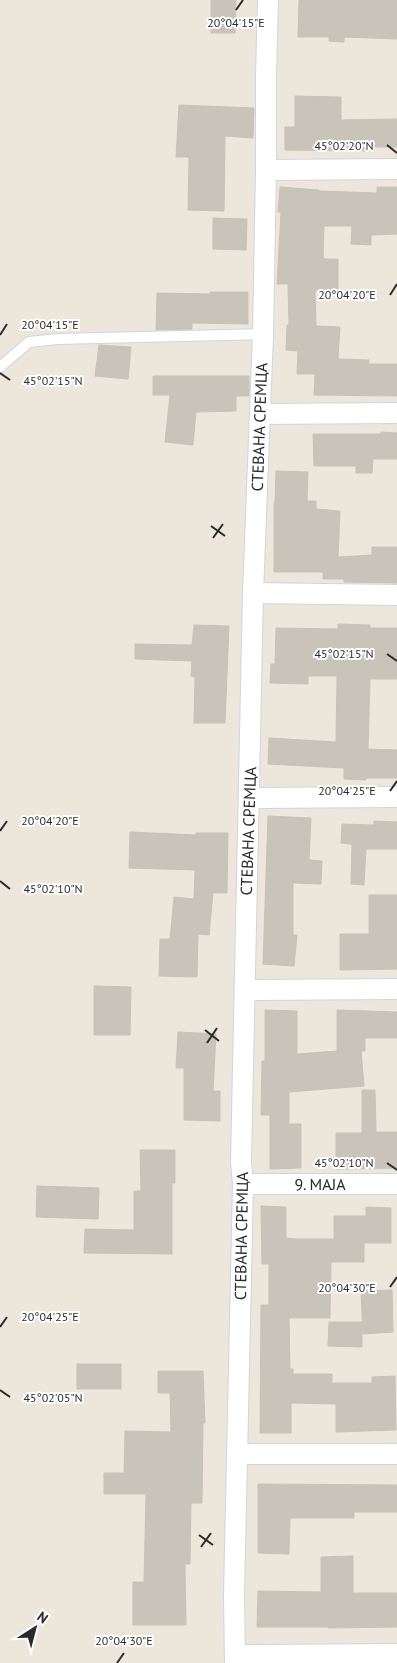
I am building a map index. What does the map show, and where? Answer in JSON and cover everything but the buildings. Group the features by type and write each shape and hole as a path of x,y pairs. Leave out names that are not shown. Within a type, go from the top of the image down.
{"street":[{"name":"СТЕВАНА СРЕМЦА","path":"235,1659 234,1595 243,1184 241,1162 253,593 266,170 268,0"},
{"path":"266,170 397,170"},
{"path":"260,414 397,413"},
{"path":"253,593 397,595"},
{"path":"250,798 397,797"},
{"path":"245,990 397,989"},
{"name":"9. МАЈА","path":"243,1184 397,1184"},
{"path":"237,1454 397,1454"},
{"path":"235,1659 397,1654"}],"lane":[{"path":"0,367 29,342 58,339 262,334"}]}
